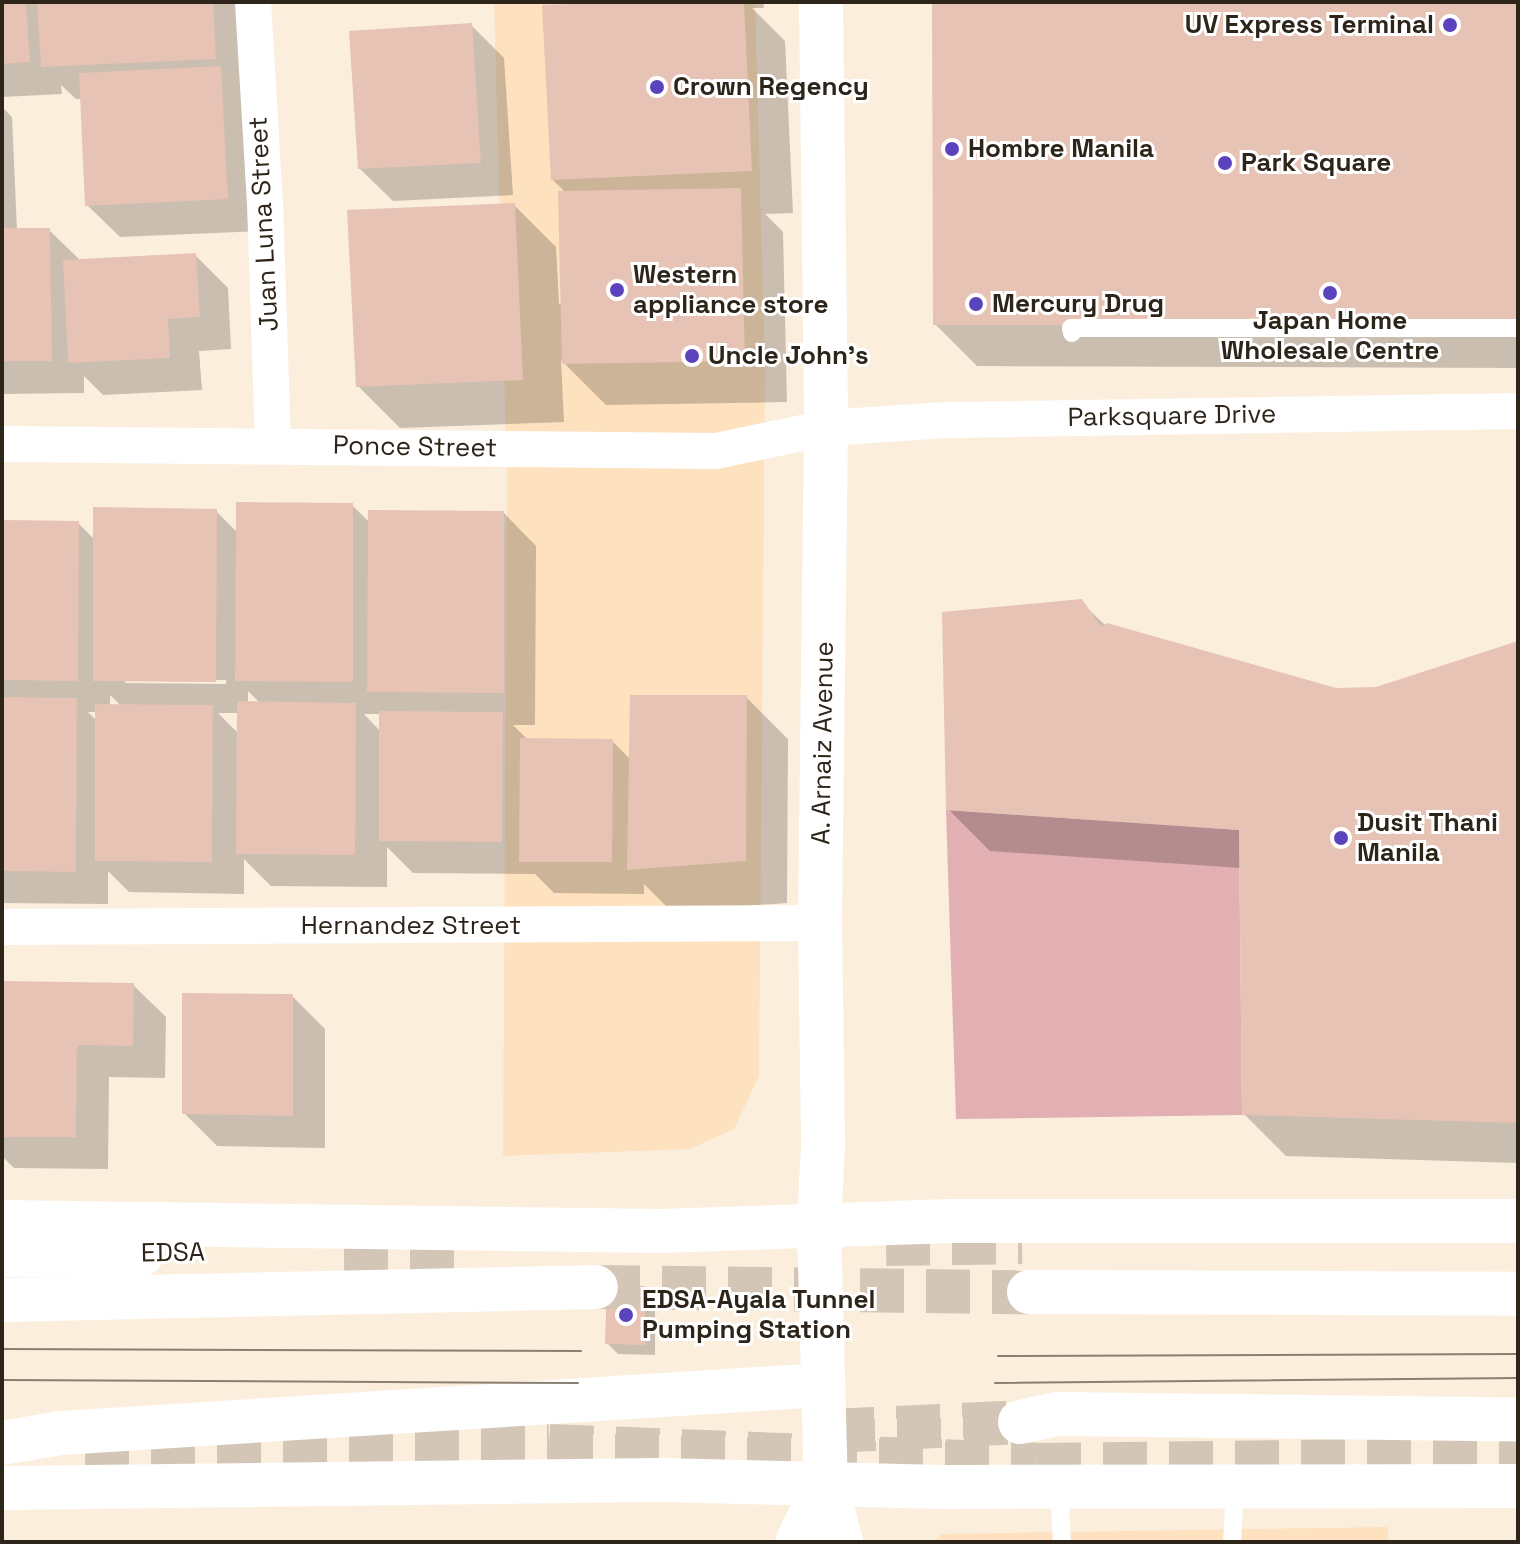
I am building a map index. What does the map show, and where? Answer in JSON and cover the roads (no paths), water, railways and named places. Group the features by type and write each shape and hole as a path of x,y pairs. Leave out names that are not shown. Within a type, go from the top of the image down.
{"main road":[{"name":"A. Arnaiz Avenue","path":"821,2 826,428 820,923 823,1147 819,1224 826,1484 841,1542"},
{"path":"2,1222 662,1231 819,1224 1518,1221"},
{"name":"EDSA","path":"2,1255 344,1250"},
{"path":"2,1300 596,1287"},
{"path":"1029,1292 1518,1294"},
{"path":"2,1443 61,1433 822,1385"},
{"path":"1020,1422 1058,1414 1518,1420"},
{"path":"2,1488 661,1480 1059,1487 1518,1486"},
{"path":"797,1542 826,1484"}],"street":[{"name":"Juan Luna Street","path":"253,2 265,203 273,445"},
{"name":"Parksquare Drive","path":"826,428 1077,417 1518,411"},
{"name":"Ponce Street","path":"2,444 716,451 826,428"},
{"name":"Hernandez Street","path":"2,927 820,923"}],"lane":[{"path":"1072,333 1071,328 1518,328"},
{"path":"1059,1487 1062,1542"},
{"path":"1232,1542 1235,1488"}],"tunnel":[{"path":"886,1244 1022,1242"},
{"path":"344,1250 458,1249"},
{"path":"596,1287 1029,1292"},
{"path":"831,1431 1020,1422"},
{"path":"85,1450 549,1446 1037,1465 1518,1459"}],"tram line":[{"path":"2,1349 581,1351"},
{"path":"998,1356 1518,1354"},
{"path":"995,1383 1518,1378"},
{"path":"2,1380 578,1383"}],"place":[{"name":"UV Express Terminal","path":"1450,25"},
{"name":"Crown Regency","path":"657,87"},
{"name":"Hombre Manila","path":"952,149"},
{"name":"Park Square","path":"1225,163"},
{"name":"Western appliance store","path":"617,290"},
{"name":"Japan Home Wholesale Centre","path":"1330,293"},
{"name":"Mercury Drug","path":"976,304"},
{"name":"Uncle John's","path":"692,356"},
{"name":"Dusit Thani Manila","path":"1341,838"},
{"name":"EDSA-Ayala Tunnel Pumping Station","path":"626,1315"}]}
